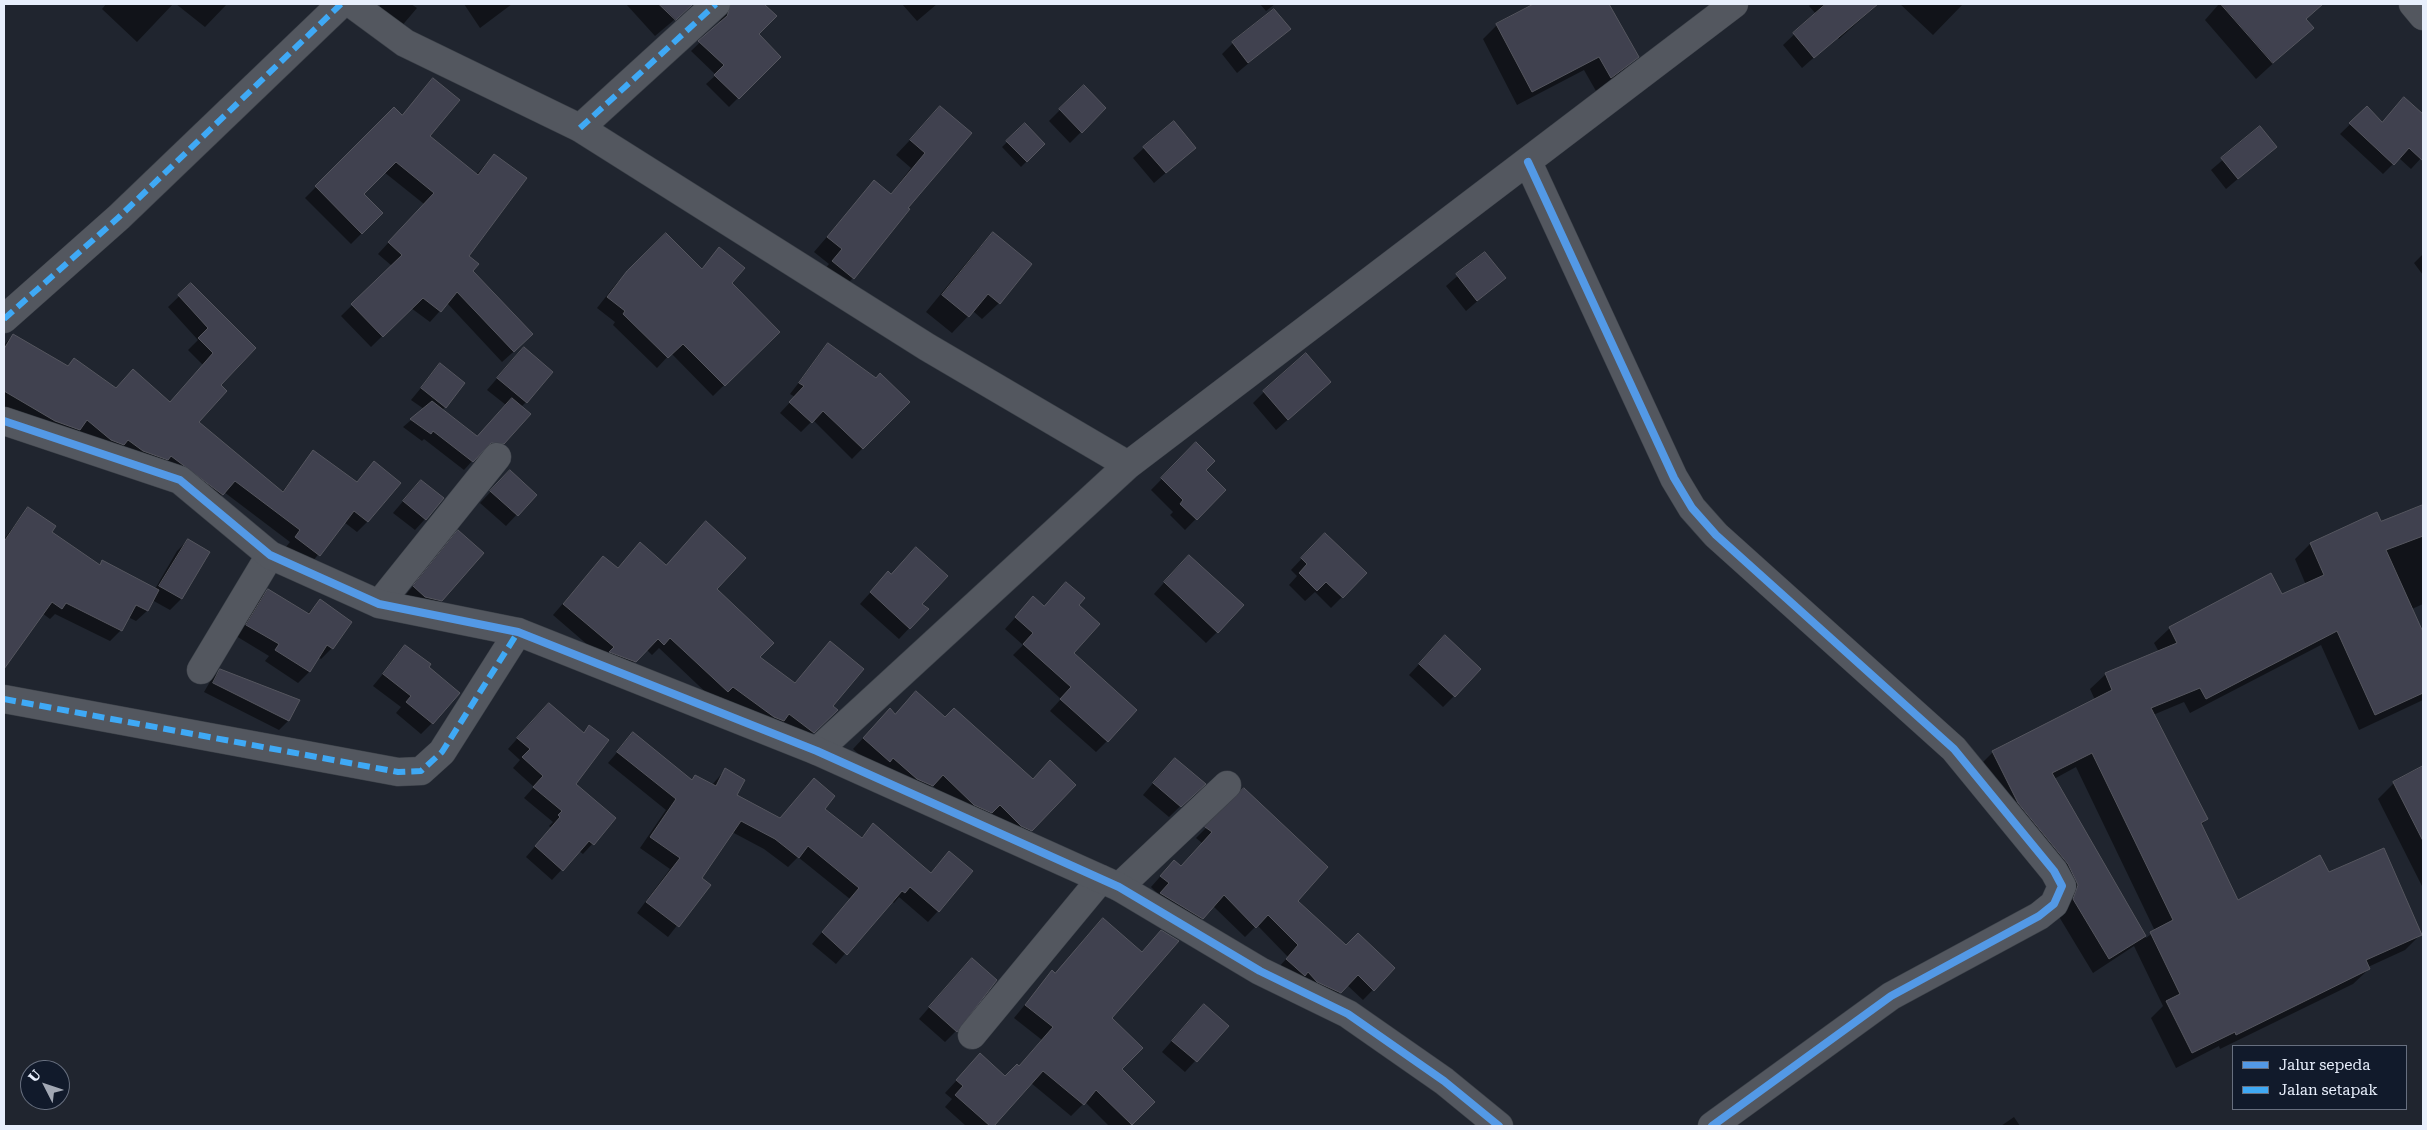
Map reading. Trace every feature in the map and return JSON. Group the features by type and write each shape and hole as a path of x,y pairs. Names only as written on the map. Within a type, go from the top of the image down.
{"street":[{"path":"4,319 119,217 341,4"},
{"path":"352,4 404,43 580,128 927,347 1128,465"},
{"path":"580,128 716,4"},
{"path":"817,750 1128,465 1734,4"},
{"path":"2413,4 2423,16"},
{"path":"1528,162 1674,478 1692,508 1716,535 1954,749 2054,871 2062,886 2054,904 2039,916 1891,996 1712,1126"},
{"path":"4,422 180,480 270,555 380,604 518,632 817,750 1110,883 1260,971 1348,1014 1444,1081 1499,1126"},
{"path":"380,604 497,457"},
{"path":"201,670 270,555"},
{"path":"4,699 398,772 422,771 442,752 518,632"},
{"path":"972,1035 1110,883 1227,785"}],"building":[{"path":"659,4 693,4 676,20"},
{"path":"731,4 764,4 777,16 759,34 781,57 739,99 714,75 724,65 698,41 727,16"},
{"path":"1534,4 1609,4 1639,57 1611,78 1599,57 1532,92 1496,24"},
{"path":"1826,4 1878,4 1814,58 1793,33"},
{"path":"2221,4 2323,4 2306,19 2314,28 2273,63"},
{"path":"1274,9 1291,29 1248,63 1232,42"},
{"path":"433,78 460,100 430,136 478,175 494,154 527,178 469,256 479,264 473,271 533,334 514,352 457,292 441,312 423,298 383,337 351,304 402,255 388,242 434,193 396,162 364,194 383,213 362,234 315,186 394,107 402,115"},
{"path":"1084,85 1106,108 1082,133 1059,109"},
{"path":"2404,97 2423,114 2423,161 2409,148 2394,165 2349,123 2367,106 2382,122"},
{"path":"940,106 972,133 908,208 910,209 854,279 832,261 842,249 827,237 874,180 891,194 925,153 910,140"},
{"path":"1174,121 1196,148 1166,173 1143,147"},
{"path":"1025,123 1045,144 1027,162 1006,141"},
{"path":"2260,126 2277,147 2238,179 2221,158"},
{"path":"993,232 1032,264 1000,304 988,294 969,317 942,295"},
{"path":"666,233 702,269 719,247 745,268 732,283 780,332 725,386 683,344 668,358 623,314 625,311 607,297 627,271"},
{"path":"1485,252 1506,278 1477,301 1456,274"},
{"path":"191,283 256,348 221,385 227,391 199,422 283,492 313,450 357,482 374,461 401,483 368,522 354,511 320,556 295,537 300,530 235,481 223,495 171,456 168,460 143,451 128,440 124,445 111,440 87,420 80,430 55,421 4,391 4,349 13,334 68,366 74,358 116,388 133,369 170,402 213,353 198,338 208,328 178,295"},
{"path":"828,343 876,378 880,373 910,402 863,449 823,411 812,423 789,402 804,386 799,383"},
{"path":"524,347 553,372 527,403 497,378"},
{"path":"1306,353 1331,382 1288,420 1263,391"},
{"path":"440,363 465,383 446,408 421,388"},
{"path":"512,398 531,414 504,444 491,443 473,462 433,431 431,434 410,419 432,401 477,436"},
{"path":"1196,442 1215,461 1206,470 1226,490 1197,520 1180,504 1183,500 1161,478"},
{"path":"510,470 537,495 518,516 490,491"},
{"path":"421,480 444,498 426,520 403,501"},
{"path":"2423,505 2423,536 2386,550 2423,632 2423,693 2375,715 2337,631 2206,699 2200,688 2151,708 2208,819 2201,823 2238,900 2320,855 2329,872 2384,848 2422,935 2366,960 2370,969 2236,1035 2235,1032 2192,1053 2166,1001 2180,994 2150,932 2173,920 2092,753 2052,773 2146,936 2109,959 2073,899 2078,885 2068,864 2018,803 1992,751 2112,690 2105,673 2177,643 2169,627 2271,573 2282,594 2324,575 2310,543 2377,512 2381,521"},
{"path":"28,507 56,526 52,532 100,565 102,560 159,590 148,611 136,605 122,631 66,603 62,609 52,602 4,669 4,542"},
{"path":"706,521 746,558 717,589 774,643 760,657 795,683 830,641 864,669 833,706 838,710 814,733 789,714 784,721 774,717 733,687 728,692 670,638 664,645 658,639 636,662 609,652 614,647 563,604 603,556 618,568 640,542 666,565"},
{"path":"458,530 484,553 442,601 425,597 413,586"},
{"path":"1325,533 1367,573 1343,598 1326,582 1317,591 1299,573 1307,564 1301,558"},
{"path":"188,539 210,552 182,599 159,586"},
{"path":"916,547 948,576 922,604 929,609 910,629 870,592 888,571 891,574"},
{"path":"1189,555 1244,605 1218,633 1164,582"},
{"path":"1066,582 1085,598 1079,605 1100,624 1074,653 1137,710 1108,742 1060,699 1071,687 1023,644 1033,633 1015,617 1033,596 1044,606"},
{"path":"268,589 309,614 320,599 352,622 333,649 327,645 310,672 275,650 279,644 246,625"},
{"path":"1445,635 1481,669 1455,697 1419,664"},
{"path":"405,645 431,664 429,667 460,693 433,724 406,702 411,696 383,674"},
{"path":"220,669 300,700 289,721 213,683"},
{"path":"916,691 945,717 954,708 1033,779 1050,760 1076,785 1032,831 1021,826 1000,805 992,813 974,805 943,775 933,786 917,779 893,758 890,762 863,738 890,708 895,714"},
{"path":"549,703 584,733 589,725 609,740 576,784 616,818 594,845 589,841 563,871 535,846 560,817 558,815 562,811 533,787 543,776 522,757 530,749 517,738"},
{"path":"633,732 692,780 695,775 716,786 725,768 745,780 737,795 780,818 814,778 835,796 825,809 862,838 873,823 931,873 949,851 973,871 939,912 910,887 905,893 902,891 847,955 822,932 859,888 808,846 799,858 775,839 741,821 702,878 711,885 679,927 646,902 680,858 650,837 676,799 617,752"},
{"path":"1175,758 1206,784 1181,807 1153,783"},
{"path":"2423,766 2423,841 2393,782"},
{"path":"1244,788 1328,867 1298,901 1346,945 1358,933 1395,968 1374,991 1358,975 1341,993 1317,982 1308,972 1305,976 1286,959 1298,945 1268,915 1256,928 1224,895 1203,919 1160,893 1169,883 1160,876 1174,860 1181,866 1212,832 1205,827"},
{"path":"1103,918 1142,952 1161,930 1179,941 1112,1018 1143,1048 1122,1069 1155,1102 1132,1125 1096,1090 1084,1105 1043,1071 994,1126 990,1126 955,1095 963,1086 956,1080 980,1053 1005,1076 1017,1064 1019,1066 1053,1027 1025,1005 1052,970 1055,973"},
{"path":"972,958 997,980 957,1032 929,1007"},
{"path":"1204,1004 1229,1026 1197,1062 1172,1041"}],"marked path":[{"path":"4,319 119,217 341,4"},
{"path":"580,128 716,4"},
{"path":"4,699 398,772 421,771 442,752 518,632"}],"cycle path":[{"path":"1528,162 1674,478 1692,508 1716,535 1954,749 2054,871 2062,886 2054,904 2039,916 1891,996 1712,1126"},
{"path":"4,421 180,480 270,555 379,604 518,632 817,751 1119,887 1260,971 1348,1014 1444,1081 1499,1126"}]}
